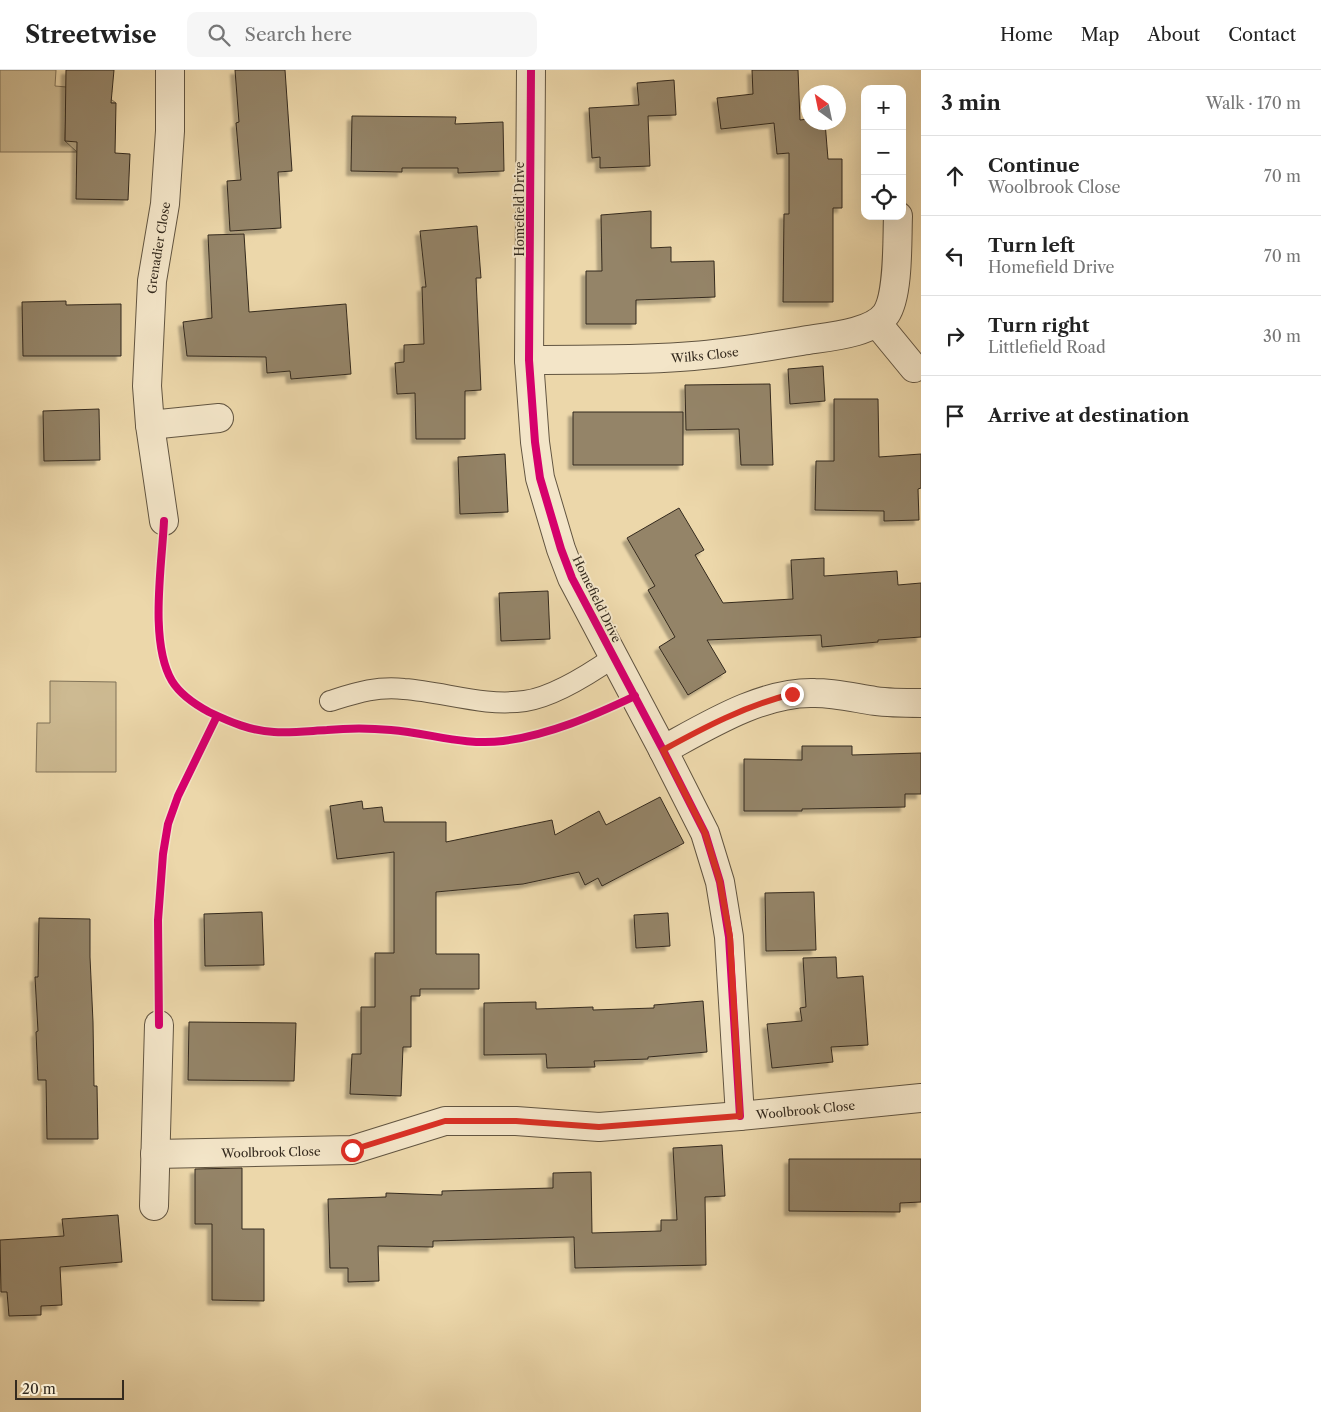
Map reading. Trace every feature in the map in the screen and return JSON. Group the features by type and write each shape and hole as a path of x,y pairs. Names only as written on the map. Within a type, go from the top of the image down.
{"street":[{"name":"Grenadier Close","path":"164,521 150,425 147,386 152,281 165,204 170,130 170,70"},
{"name":"Homefield Drive","path":"531,70 529,360 534,442 540,478 561,549 572,578 705,833 720,882 730,937 740,1116"},
{"path":"898,220 895,283 892,298 887,313 877,323 914,368"},
{"name":"Wilks Close","path":"529,360 693,356 841,335 877,323"},
{"path":"150,425 219,418"},
{"path":"663,750 707,726 749,707 792,694 813,692 877,701 921,703"},
{"path":"154,1206 159,1025"},
{"name":"Woolbrook Close","path":"155,1154 352,1150 445,1121 516,1121 599,1127 740,1116 921,1098"}],"lane":[{"path":"330,701 370,689 404,689 474,701 526,701 586,677 614,657"}],"shaded area":[{"path":"0,70 56,70 55,86 112,91 108,97 116,103 66,102 65,141 77,152 0,152"},
{"path":"50,681 116,682 116,772 36,772 37,723 50,723"}],"building":[{"path":"66,70 114,70 111,103 116,103 115,153 130,154 128,200 76,199 77,142 65,141"},
{"path":"235,70 285,70 292,171 278,172 281,228 230,231 227,181 241,180 236,123 239,122"},
{"path":"752,70 798,70 801,130 826,130 828,159 842,159 842,208 833,208 833,302 783,302 784,214 789,214 789,153 777,154 774,123 721,129 717,98 753,94"},
{"path":"674,80 676,115 648,116 650,166 600,168 600,157 592,158 589,108 639,105 637,83"},
{"path":"352,116 456,117 455,124 503,122 504,171 458,173 458,168 402,168 402,172 351,171"},
{"path":"651,211 651,248 671,247 671,262 714,261 715,297 636,300 636,324 586,324 586,271 602,271 601,215"},
{"path":"477,226 481,278 476,278 481,390 465,391 465,439 416,439 415,393 397,394 395,363 404,362 404,345 424,344 422,287 426,287 420,231"},
{"path":"244,234 249,312 346,304 351,374 291,379 290,371 267,373 266,357 187,356 183,322 212,318 208,235"},
{"path":"66,301 66,305 121,304 121,356 23,356 22,302"},
{"path":"823,366 825,401 790,404 788,369"},
{"path":"770,384 773,465 741,465 739,429 686,430 685,385"},
{"path":"834,399 878,399 879,457 921,454 921,488 918,489 919,520 884,521 884,511 815,510 816,461 834,461"},
{"path":"99,409 100,460 44,461 43,411"},
{"path":"573,412 683,412 683,465 573,465"},
{"path":"505,454 508,512 460,514 458,457"},
{"path":"679,508 704,550 695,555 723,603 793,599 791,560 824,558 824,576 897,571 898,585 921,583 921,637 822,647 821,635 707,640 726,672 688,695 659,647 675,637 648,590 655,586 627,538"},
{"path":"548,591 550,639 501,641 499,593"},
{"path":"802,746 852,746 852,755 921,753 921,794 905,794 905,807 744,811 744,759 802,760"},
{"path":"660,797 684,843 602,886 598,878 585,885 579,872 523,884 436,892 436,954 479,954 479,989 420,989 420,996 411,996 411,1047 403,1047 401,1096 350,1094 352,1054 361,1054 361,1007 375,1007 375,953 394,953 394,852 337,859 330,806 362,801 363,809 382,807 384,822 446,822 446,842 552,820 555,835 599,811 606,825"},
{"path":"814,892 816,950 766,951 765,893"},
{"path":"262,912 264,965 205,966 204,914"},
{"path":"668,913 670,946 636,948 634,915"},
{"path":"39,918 90,919 94,1086 97,1086 98,1139 47,1139 46,1080 38,1080 36,1032 38,1031 35,977 38,977"},
{"path":"836,957 837,978 863,976 868,1045 831,1047 833,1062 772,1068 767,1024 802,1021 800,1008 806,1007 803,958"},
{"path":"703,1001 707,1052 648,1057 648,1059 594,1061 595,1067 547,1068 546,1054 484,1055 484,1003 536,1002 536,1009 593,1007 593,1010 654,1008 654,1005"},
{"path":"189,1022 296,1023 294,1081 188,1080"},
{"path":"722,1145 725,1196 705,1197 706,1265 575,1268 574,1237 433,1241 433,1247 378,1246 379,1281 348,1282 348,1268 330,1268 328,1199 386,1197 386,1193 442,1195 442,1191 553,1188 553,1173 591,1172 592,1233 661,1231 661,1220 677,1220 673,1148"},
{"path":"789,1159 921,1159 921,1202 900,1203 900,1212 789,1211"},
{"path":"242,1168 242,1229 264,1229 264,1301 212,1300 212,1224 195,1224 195,1169"},
{"path":"118,1215 122,1262 60,1267 62,1305 41,1306 41,1315 9,1316 7,1292 1,1292 0,1240 64,1236 62,1219"}],"cycle path":[{"path":"531,70 529,360 535,442 540,478 561,549 572,578 705,833 720,882 729,937 740,1116"},
{"path":"164,521 159,625 165,665 175,686 194,703 217,716 249,728 274,732 375,729 461,741 503,741 554,729 603,711 635,696"},
{"path":"159,1025 158,920 163,854 168,824 178,796 217,716"}],"route":[{"path":"352,1150 445,1121 516,1121 599,1127 740,1116 730,937 720,882 705,833 663,750 707,726 749,707 792,694"}]}
